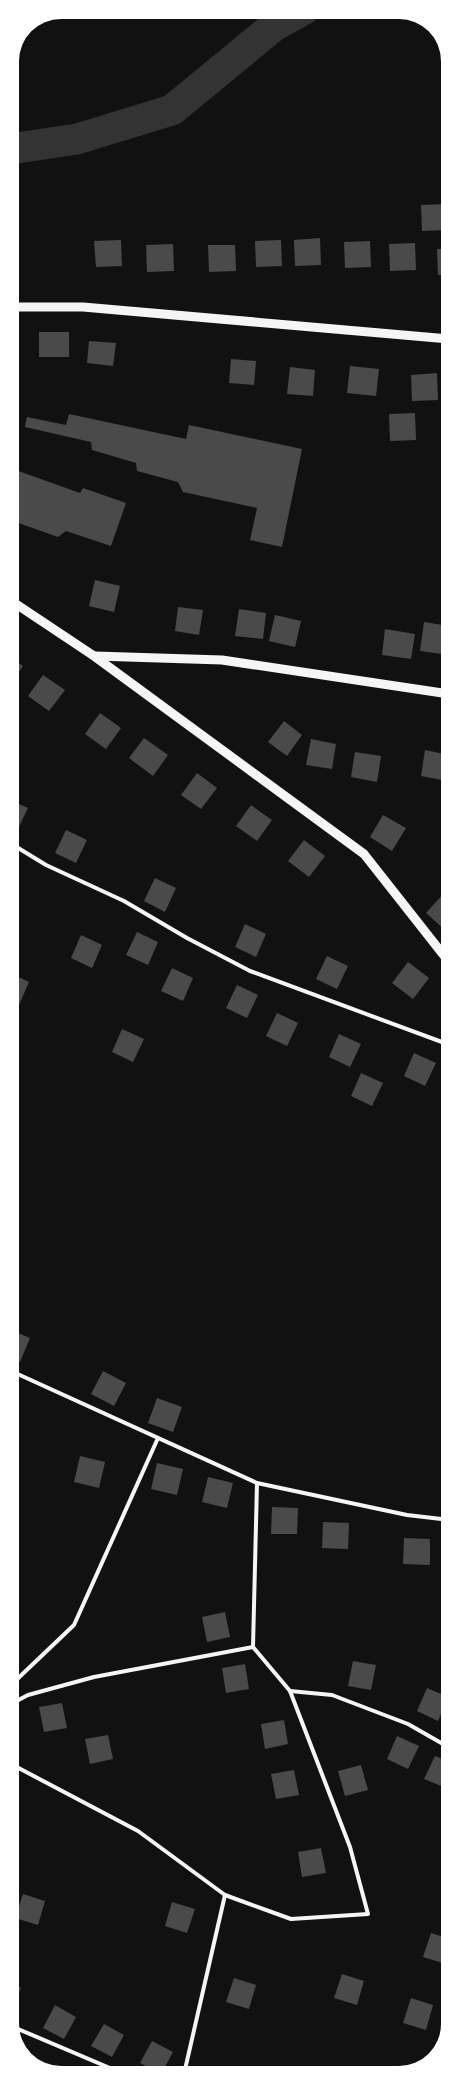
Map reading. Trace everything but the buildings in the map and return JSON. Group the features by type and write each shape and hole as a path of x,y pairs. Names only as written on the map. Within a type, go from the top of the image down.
{"street":[{"path":"19,307 83,307 441,338"},
{"path":"19,606 94,656 364,854 441,951"},
{"path":"94,656 222,660 441,693"}],"lane":[{"path":"19,848 46,864 124,901 187,938 250,971 441,1042"},
{"path":"19,1375 257,1483 407,1515 441,1519"},
{"path":"19,1677 74,1625 158,1438"},
{"path":"19,1769 138,1831 225,1895 291,1919 368,1914 350,1847 290,1692 253,1647 257,1483"},
{"path":"19,1700 28,1695 94,1677 253,1647"},
{"path":"290,1692 332,1695 408,1724 441,1743"},
{"path":"186,2066 225,1895"},
{"path":"20,2030 105,2066"}],"waterway":[{"path":"19,148 77,139 172,110 274,26 287,19"}]}
